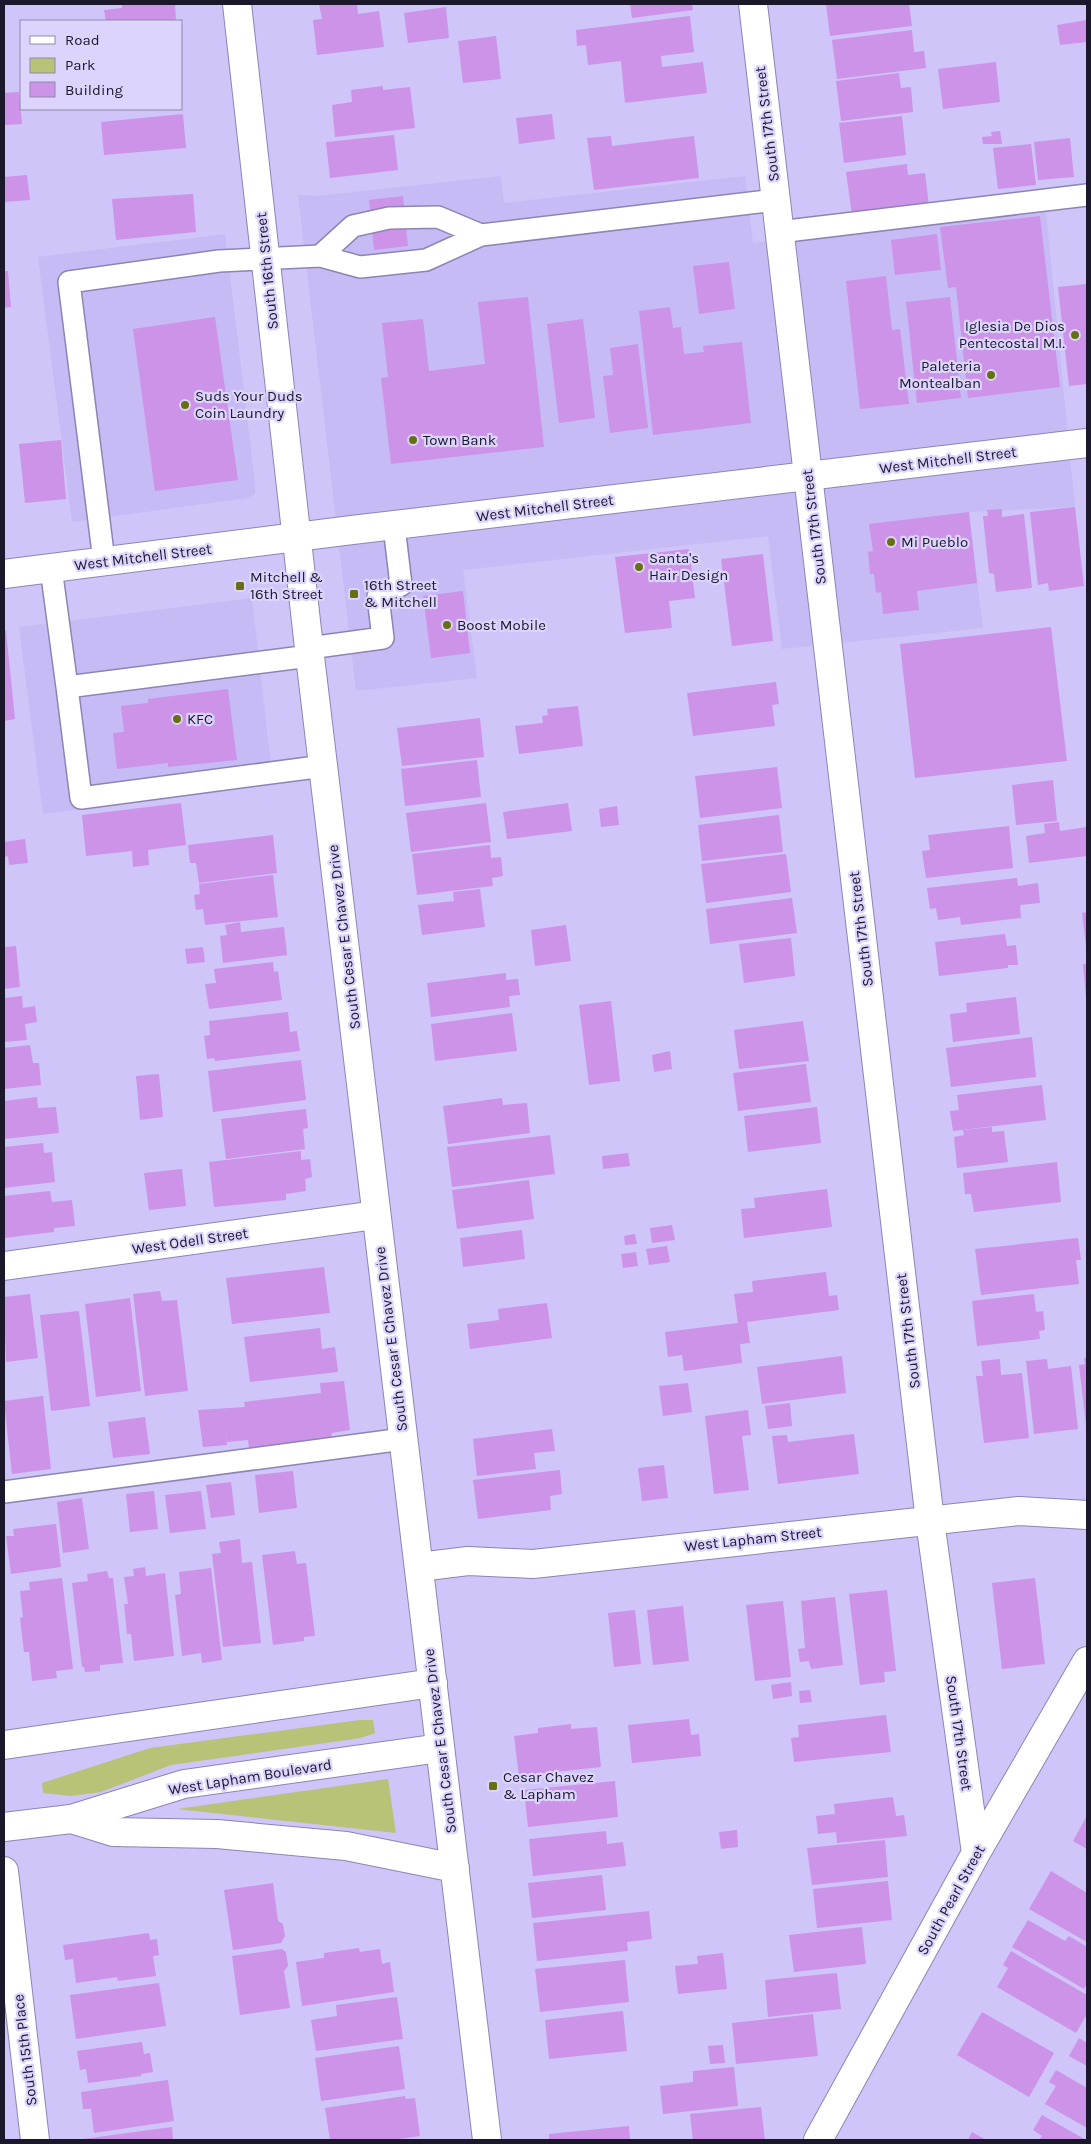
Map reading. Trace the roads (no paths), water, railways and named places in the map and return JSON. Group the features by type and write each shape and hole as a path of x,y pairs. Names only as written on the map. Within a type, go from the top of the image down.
{"street":[{"name":"South 16th Street","path":"237,4 297,537"},
{"name":"South 17th Street","path":"753,4 930,1521 976,1853"},
{"name":"West Mitchell Street","path":"4,574 297,537 1087,443"},
{"name":"South Cesar E Chavez Drive","path":"297,537 376,1215 488,2140"},
{"name":"West Odell Street","path":"4,1266 376,1215"},
{"name":"West Lapham Street","path":"420,1567 468,1561 533,1564 1019,1511 1087,1515"},
{"name":"South Pearl Street","path":"818,2140 976,1853 1087,1661"},
{"path":"4,1745 433,1683"},
{"name":"West Lapham Boulevard","path":"4,1827 71,1820 184,1784 440,1748"},
{"path":"71,1820 113,1832 216,1834 346,1846 455,1868"},
{"name":"South 15th Place","path":"4,1871 35,2140"}],"lane":[{"path":"779,232 1087,195"},
{"path":"104,562 69,282 219,260 320,256 360,267 426,260 481,235 776,200"},
{"path":"320,256 353,226 389,218 438,217 481,235"},
{"path":"67,687 220,667 383,638 378,597 401,585 394,526"},
{"path":"51,568 81,798 324,766"},
{"path":"4,1492 403,1439"}],"place":[{"name":"Iglesia De Dios Pentecostal M.I.","path":"1075,335"},
{"name":"Paleteria Montealban","path":"991,375"},
{"name":"Suds Your Duds Coin Laundry","path":"185,405"},
{"name":"Town Bank","path":"413,440"},
{"name":"Mi Pueblo","path":"891,542"},
{"name":"Santa's Hair Design","path":"639,567"},
{"name":"Mitchell & 16th Street","path":"240,586"},
{"name":"16th Street & Mitchell","path":"354,594"},
{"name":"Boost Mobile","path":"447,625"},
{"name":"KFC","path":"177,719"},
{"name":"Cesar Chavez & Lapham","path":"493,1786"}]}
